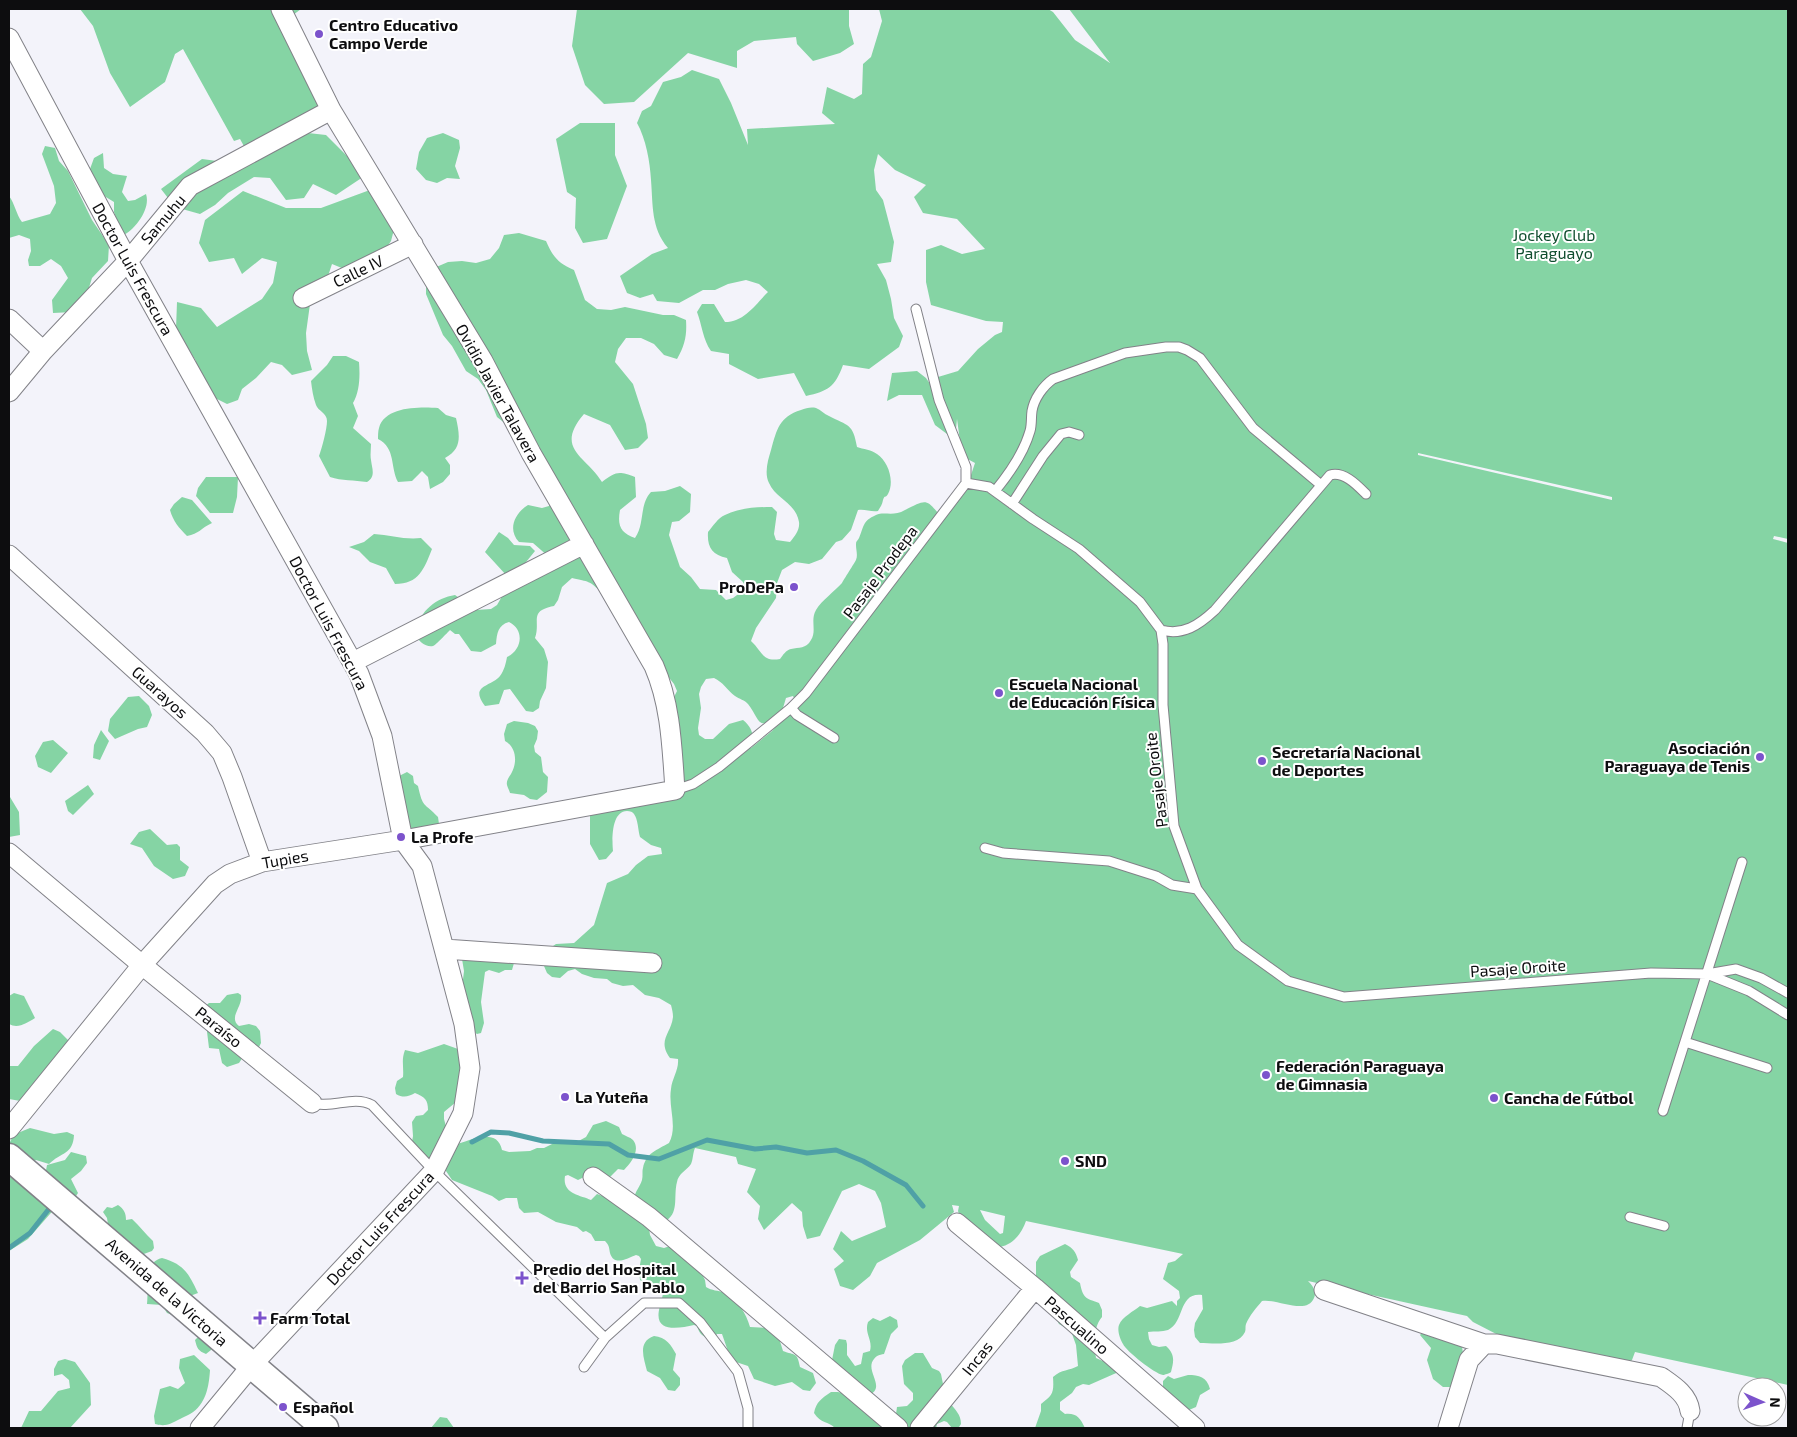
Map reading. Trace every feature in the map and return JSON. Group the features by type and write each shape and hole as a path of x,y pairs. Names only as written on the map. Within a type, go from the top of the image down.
{"main road":[{"name":"Avenida de la Victoria","path":"9,1157 325,1428"}],"street":[{"name":"Ovidio Javier Talavera","path":"281,9 332,110 483,361 531,453 645,649 662,684 669,721 675,790"},
{"name":"Doctor Luis Frescura","path":"9,38 128,261 359,674 382,736 403,840 422,866 464,1024 470,1068 463,1113 434,1170 252,1365 200,1428"},
{"name":"Samuhu","path":"9,392 43,351 128,261 190,186 332,110"},
{"name":"Calle IV","path":"303,298 413,244"},
{"path":"9,319 43,351"},
{"path":"353,662 584,544"},
{"name":"Guarayos","path":"9,556 205,733 222,753 262,862"},
{"name":"Tupies","path":"9,1129 142,965 215,884 230,874 262,862 403,840 675,790"},
{"name":"Paraíso","path":"9,853 142,965 312,1103"},
{"path":"444,949 652,963"},
{"path":"593,1177 649,1217 898,1428"},
{"name":"Pascualino","path":"957,1223 1035,1288 1195,1428"},
{"name":"Incas","path":"920,1428 1035,1288"},
{"path":"1324,1290 1484,1344 1497,1344 1662,1377 1679,1390 1690,1405 1689,1420"},
{"path":"1448,1428 1469,1360 1484,1344"}],"lane":[{"path":"916,308 939,400 966,467 966,483"},
{"path":"995,491 1004,481 1021,452 1031,430 1032,409 1044,386 1053,379 1125,353 1166,346 1188,350 1200,358 1253,428 1321,485"},
{"path":"1012,504 1043,456 1061,434 1069,432 1079,435"},
{"path":"1160,630 1176,632 1189,629 1204,620 1215,610 1330,475 1335,473 1344,476 1366,494"},
{"name":"Pasaje Oroite","path":"966,483 989,487 1079,549 1140,602 1160,630 1163,644 1162,704 1174,826 1197,889 1238,945 1288,981 1344,997 1651,973 1707,974 1736,969 1788,992"},
{"name":"Pasaje Prodepa","path":"675,790 693,784 719,767 791,708 806,693 966,483"},
{"path":"791,708 797,715 834,738"},
{"path":"985,848 1003,853 1109,860 1156,876 1172,885 1197,889"},
{"path":"1663,1111 1742,862"},
{"name":"Pasaje Oroite","path":"1707,974 1749,991 1788,1015"},
{"path":"1685,1042 1767,1068"},
{"name":"Paraíso","path":"312,1103 321,1106 334,1103 365,1101 372,1105 434,1170 605,1338"},
{"path":"1630,1217 1664,1226"},
{"path":"584,1367 605,1338 644,1303 679,1303 700,1322 738,1372 748,1408 748,1428"}],"green space":[{"path":"80,9 301,9 289,18 326,106 245,148 240,139 234,141 183,49 175,54 165,82 130,107 110,73 93,26"},
{"path":"577,9 849,9 849,26 854,44 840,53 813,61 797,44 796,37 754,41 737,51 737,68 688,53 634,102 604,104 585,85 572,46"},
{"name":"Secretaría Nacional de Deportes","path":"879,9 1048,9 1053,12 1075,40 1110,63 1069,9 1788,9 1788,539 1774,536 1773,539 1788,543 1788,1385 1787,1377 1751,1377 1635,1352 1632,1360 1627,1365 1526,1340 1504,1338 1473,1322 1467,1316 1308,1281 1315,1293 1310,1303 1305,1306 1298,1306 1262,1301 1249,1318 1242,1337 1225,1343 1200,1343 1195,1337 1195,1323 1203,1309 1202,1295 1194,1295 1189,1298 1173,1326 1166,1331 1148,1332 1152,1345 1166,1346 1172,1355 1171,1372 1163,1375 1148,1367 1125,1347 1118,1327 1128,1314 1140,1306 1147,1308 1172,1301 1177,1306 1177,1301 1180,1298 1179,1291 1163,1279 1168,1263 1175,1261 1183,1254 1026,1221 1016,1238 1009,1244 1000,1247 960,1217 959,1206 952,1205 954,1212 920,1240 877,1263 870,1276 853,1290 840,1286 834,1269 844,1261 833,1249 841,1231 852,1241 886,1227 881,1203 875,1191 859,1184 842,1191 820,1236 807,1239 803,1226 802,1212 792,1203 764,1230 758,1219 760,1206 747,1192 756,1169 738,1164 736,1157 695,1148 691,1164 678,1179 674,1210 669,1219 664,1222 634,1199 642,1180 644,1163 649,1155 669,1143 672,1137 673,1124 670,1096 678,1059 670,1058 665,1046 673,1017 671,1005 659,998 645,995 633,985 623,986 612,983 607,979 594,978 582,974 575,969 568,971 560,978 552,977 547,973 544,966 545,958 550,948 556,944 574,943 594,925 607,883 628,874 648,856 662,854 661,848 651,845 640,837 634,813 627,811 622,812 615,821 613,851 606,859 599,860 590,844 590,814 668,794 671,703 677,691 674,684 602,593 588,582 572,578 562,587 554,606 546,608 538,614 535,638 544,649 548,662 546,688 539,708 533,712 526,711 510,689 504,690 499,704 485,706 479,694 483,687 500,676 507,657 516,650 520,640 518,630 509,622 502,625 499,630 496,644 481,652 471,651 459,634 455,634 450,630 433,646 424,644 418,638 417,629 419,622 425,611 435,602 455,595 476,610 491,609 497,605 508,586 549,557 533,543 519,542 515,537 513,527 519,512 528,505 542,508 549,506 549,490 542,453 497,417 486,390 478,379 466,371 452,346 443,335 426,294 426,280 434,268 448,262 476,263 490,259 499,248 504,235 519,233 546,241 557,259 574,270 585,300 597,309 611,310 625,307 663,315 674,315 686,320 685,340 677,359 664,355 654,344 641,338 626,338 618,349 615,362 633,384 646,424 648,438 638,448 625,450 610,425 584,414 572,436 572,444 581,458 602,482 618,473 635,477 636,497 620,510 619,516 621,528 630,536 635,538 638,533 645,503 651,492 665,491 680,486 691,494 690,512 679,521 672,522 669,535 680,567 700,589 716,590 726,600 733,598 745,589 743,582 732,572 727,558 714,552 708,542 708,532 722,516 742,509 772,507 777,512 774,534 776,540 790,542 798,530 799,522 794,510 772,488 767,475 768,462 775,436 783,420 801,410 816,408 849,426 854,433 857,447 873,452 881,457 887,466 891,483 888,494 884,497 878,511 858,510 851,530 842,540 836,542 822,559 809,564 795,562 782,570 777,583 776,598 756,628 751,641 766,658 780,659 789,650 805,646 813,637 814,614 821,603 842,583 856,560 856,542 864,525 871,517 879,514 901,512 926,502 942,518 967,487 975,463 962,456 957,419 955,440 935,425 922,395 899,395 887,401 892,373 917,371 926,378 937,394 938,377 958,371 978,349 995,335 1002,332 1003,322 986,321 931,305 926,282 926,250 941,245 962,254 985,249 957,219 923,213 914,197 926,185 895,170 878,154 874,170 876,190 883,200 894,242 891,262 877,264 886,280 894,318 903,336 899,347 869,369 843,365 830,387 806,396 794,373 758,379 729,364 729,354 711,351 704,337 697,312 702,304 714,304 725,322 738,319 749,312 768,292 759,284 746,280 728,284 715,290 703,290 679,303 657,301 653,294 640,298 627,293 620,276 652,254 668,248 658,232 656,224 649,158 637,123 642,111 651,106 663,82 681,77 692,70 719,79 748,145 747,129 835,124 822,113 827,87 854,99 862,94 863,64 871,57 882,21","holes":["1418,453 1612,497 1612,500 1418,455","714,678 735,696 747,703 762,723 772,722 780,718 786,698 793,696 796,702 772,731 751,748 753,741 752,733 749,726 743,720 729,724 713,739 705,739 699,735 698,728 701,708 699,694 706,679","980,1210 1005,1216 1003,1233 1000,1234 985,1220"]},
{"path":"580,123 615,123 615,155 627,186 607,239 583,243 575,228 576,198 567,192 556,139"},
{"path":"308,133 326,135 366,175 336,195 313,184 304,198 286,200 270,178 254,177 200,214 175,207 161,189 202,159 217,161"},
{"path":"443,133 459,140 460,148 455,166 460,179 447,178 437,183 426,180 416,169 419,152 427,138"},
{"path":"45,146 55,148 59,161 68,171 92,220 109,245 108,261 92,278 87,294 73,312 53,313 52,300 68,278 61,266 51,259 40,266 29,266 30,239 19,235 9,238 9,196 22,222 50,214 56,203 54,186 42,154"},
{"path":"103,153 104,168 113,174 127,176 122,192 128,201 135,200 146,194 146,206 141,218 132,229 122,236 114,212 114,202 96,191 90,169 94,158"},
{"path":"378,187 397,218 391,241 379,259 354,273 332,264 326,282 310,304 306,333 307,351 312,370 292,375 282,365 271,362 242,389 238,400 227,404 201,391 193,377 196,361 176,329 177,302 201,308 217,327 262,299 273,283 277,262 262,258 242,274 234,258 209,262 199,243 205,220 243,191 286,208 321,208"},
{"path":"333,356 346,356 359,362 358,388 353,403 358,416 353,428 371,444 373,469 372,477 367,482 330,477 319,456 327,418 316,405 311,381"},
{"path":"438,408 446,415 456,418 459,436 457,446 445,458 450,465 450,474 443,482 430,489 428,477 422,471 412,481 398,482 388,447 378,439 379,429 383,421 388,415 404,409"},
{"path":"206,477 238,477 237,497 233,513 210,513 196,496 198,488"},
{"path":"182,497 192,500 212,523 187,536 173,518 170,510"},
{"path":"499,532 514,545 530,546 535,551 518,572 507,576 485,552"},
{"path":"374,534 403,538 421,538 432,549 423,569 410,581 395,584 386,568 370,562 359,551 349,547 364,542"},
{"path":"139,696 149,706 152,715 147,727 115,739 108,731 110,719 128,697"},
{"path":"514,721 528,723 535,726 538,731 534,746 535,752 541,757 543,772 548,777 547,792 537,800 530,799 524,795 510,793 507,786 507,781 515,765 515,755 512,747 505,741 504,734 507,724"},
{"path":"101,730 109,741 100,760 93,758 94,745"},
{"path":"53,740 68,753 51,773 38,767 35,756 43,742"},
{"path":"407,772 413,776 414,783 418,786 425,805 438,817 439,824 434,838 412,834 405,823 395,778"},
{"path":"88,785 94,794 73,815 68,811 65,801"},
{"path":"9,798 19,812 20,835 9,837"},
{"path":"150,829 167,845 177,844 180,847 180,860 189,867 185,876 173,879 154,866 142,848 130,844 139,832"},
{"path":"462,959 514,963 512,970 505,970 499,973 489,970 485,972 481,1002 484,1023 481,1033 477,1034 474,1032 467,998 462,988 464,971"},
{"path":"14,993 24,996 35,1018 19,1026 9,1024 9,996"},
{"path":"238,993 241,995 241,999 235,1015 236,1023 239,1026 249,1024 256,1026 260,1031 261,1043 258,1049 243,1057 239,1063 227,1067 222,1063 219,1049 209,1048 204,1007 209,1003 220,1003 227,995"},
{"path":"53,1029 60,1032 69,1041 26,1102 9,1099 9,1066 18,1066 34,1046"},
{"path":"444,1044 458,1049 463,1054 456,1102 444,1112 448,1134 432,1166 412,1142 412,1122 416,1116 423,1115 428,1110 427,1101 415,1093 406,1096 396,1094 395,1088 397,1081 403,1077 405,1050 418,1053"},
{"path":"606,1121 619,1127 622,1134 633,1140 636,1152 632,1160 624,1170 618,1169 608,1179 584,1177 578,1180 568,1175 565,1176 566,1187 573,1193 591,1200 597,1194 608,1198 649,1228 650,1235 656,1246 664,1248 670,1246 695,1261 705,1280 706,1287 724,1293 733,1299 744,1312 750,1327 769,1328 778,1335 783,1351 795,1355 798,1358 800,1367 813,1373 816,1383 810,1391 803,1390 792,1382 775,1386 754,1379 748,1366 736,1362 730,1357 722,1334 708,1338 703,1336 697,1326 694,1325 674,1328 663,1325 658,1315 663,1291 661,1288 649,1287 640,1280 641,1259 639,1256 615,1260 605,1241 595,1241 591,1234 586,1231 583,1232 577,1227 556,1222 538,1212 524,1213 519,1208 517,1198 506,1198 499,1201 492,1196 452,1180 444,1168 454,1145 474,1138 489,1137 494,1139 499,1143 502,1150 509,1152 530,1151 544,1148 558,1141 573,1144 586,1137 593,1125"},
{"path":"30,1128 54,1134 67,1132 74,1135 73,1141 69,1150 49,1164 36,1160 30,1164 9,1147 13,1137"},
{"path":"71,1152 86,1156 87,1163 71,1179 78,1193 74,1199 44,1181 47,1165 65,1160"},
{"path":"9,1164 57,1206 28,1239 9,1251"},
{"path":"118,1205 124,1211 126,1220 132,1219 153,1241 154,1248 152,1251 141,1255 129,1246 128,1240 122,1239 117,1232 109,1231 107,1218 103,1212 107,1207 112,1208"},
{"path":"1065,1244 1074,1250 1078,1260 1070,1272 1071,1277 1080,1283 1085,1297 1099,1303 1102,1310 1102,1317 1097,1326 1095,1336 1096,1358 1123,1370 1089,1385 1083,1384 1076,1387 1072,1393 1060,1402 1060,1410 1065,1414 1072,1414 1078,1417 1085,1428 1035,1428 1041,1411 1041,1404 1052,1393 1053,1377 1078,1366 1076,1345 1071,1331 1059,1324 1036,1282 1036,1262 1040,1256"},
{"path":"162,1258 181,1267 192,1280 198,1293 190,1296 175,1316 167,1313 162,1305 147,1304 149,1270 156,1261"},
{"path":"890,1316 897,1320 898,1327 891,1334 884,1354 874,1359 872,1369 876,1388 869,1395 832,1360 835,1345 839,1339 846,1340 847,1355 855,1366 861,1364 863,1353 870,1351 871,1347 867,1330 868,1322 873,1318 880,1321"},
{"path":"1429,1324 1462,1346 1464,1362 1451,1387 1443,1387 1433,1379 1427,1360 1431,1348 1420,1335"},
{"path":"200,1335 213,1344 211,1350 206,1354 196,1345 195,1340"},
{"path":"654,1336 665,1340 676,1354 673,1370 680,1378 680,1385 675,1391 668,1390 660,1378 647,1371 643,1356 644,1346 645,1342"},
{"path":"915,1353 923,1353 932,1368 941,1374 942,1388 960,1417 961,1424 959,1427 952,1428 944,1421 937,1424 936,1428 906,1428 896,1414 897,1407 907,1406 913,1400 913,1393 904,1384 902,1366 905,1360"},
{"path":"194,1355 210,1370 206,1395 200,1406 188,1415 168,1425 155,1424 154,1416 160,1389 170,1386 178,1389 185,1383 179,1368 180,1359"},
{"path":"65,1359 75,1362 90,1383 91,1405 70,1428 21,1428 29,1411 41,1411 58,1391 70,1388 69,1380 62,1374 54,1376 54,1369 58,1361"},
{"path":"1196,1375 1205,1379 1210,1389 1200,1395 1196,1407 1189,1410 1182,1408 1179,1401 1163,1388 1163,1381 1168,1376 1174,1379"},
{"path":"831,1392 845,1394 888,1428 835,1428 822,1421 814,1413 815,1409 820,1401"},
{"path":"440,1417 447,1418 454,1428 431,1428"}],"waterway":[{"path":"472,1142 491,1132 509,1133 543,1141 609,1144 628,1155 659,1159 707,1140 755,1149 776,1147 807,1153 836,1150 863,1161 906,1185 923,1206"},
{"path":"9,1248 30,1233 52,1205"}],"place":[{"name":"Centro Educativo Campo Verde","path":"319,34"},
{"name":"ProDePa","path":"794,587"},
{"name":"Escuela Nacional de Educación Física","path":"999,693"},
{"name":"Asociación Paraguaya de Tenis","path":"1760,757"},
{"name":"Secretaría Nacional de Deportes","path":"1262,761"},
{"name":"La Profe","path":"401,837"},
{"name":"Federación Paraguaya de Gimnasia","path":"1266,1075"},
{"name":"La Yuteña","path":"565,1097"},
{"name":"Cancha de Fútbol","path":"1494,1098"},
{"name":"SND","path":"1065,1161"},
{"name":"Predio del Hospital del Barrio San Pablo","path":"522,1278"},
{"name":"Farm Total","path":"260,1318"},
{"name":"Español","path":"283,1407"}],"park label":[{"name":"Jockey Club Paraguayo","path":"1554,244"}]}
